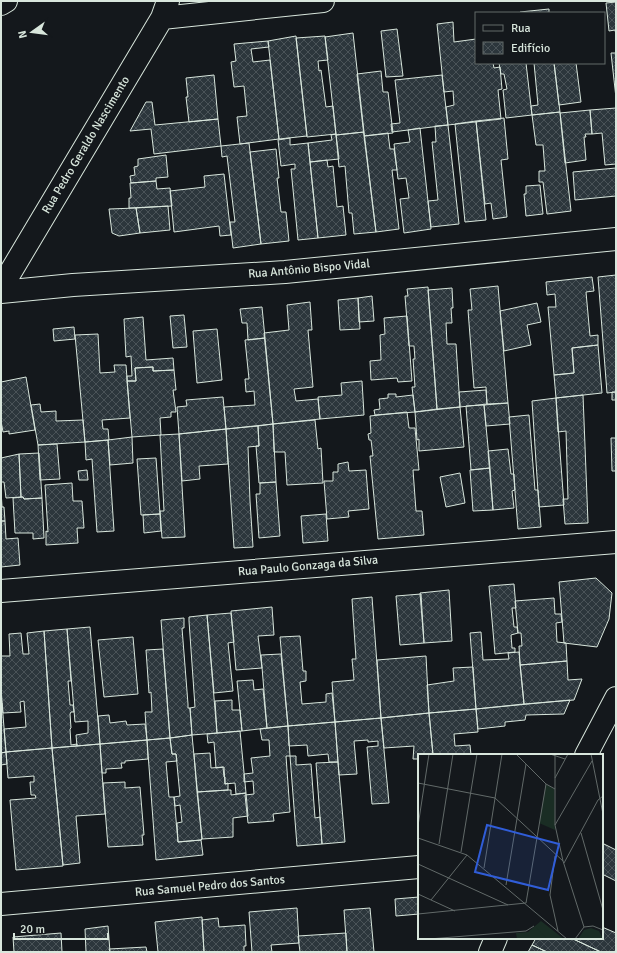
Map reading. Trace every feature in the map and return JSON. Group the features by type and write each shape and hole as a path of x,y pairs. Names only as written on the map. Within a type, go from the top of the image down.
{"street":[{"path":"1,4 6,1"},
{"path":"165,10 323,1"},
{"name":"Rua Pedro Geraldo Nascimento","path":"1,288 165,10"},
{"name":"Rua Antônio Bispo Vidal","path":"1,292 73,285 285,272 616,239"},
{"name":"Rua Paulo Gonzaga da Silva","path":"1,591 616,542"},
{"path":"587,754 616,698"},
{"name":"Rua Samuel Pedro dos Santos","path":"1,904 418,867"},
{"path":"490,952 496,939"}],"building":[{"path":"616,2 616,35 615,30 609,31 606,3"},
{"path":"549,9 549,12 520,12"},
{"path":"453,22 454,42 475,39 475,64 493,64 494,68 500,67 502,89 498,90 501,119 448,125 446,107 454,105 453,91 444,92 437,24"},
{"path":"397,29 403,76 386,77 381,31"},
{"path":"353,33 364,132 336,135 325,37"},
{"path":"296,36 307,136 279,139 268,41"},
{"path":"325,36 328,60 318,61 319,71 321,70 326,107 333,106 336,134 307,137 296,38"},
{"path":"268,41 269,47 251,49 253,62 270,60 279,139 240,144 237,117 247,116 244,86 234,87 231,62 236,61 234,44"},
{"path":"611,53 616,53 616,98"},
{"path":"499,64 526,64 532,115 506,118 503,90 507,89 504,74 501,74"},
{"path":"534,64 554,64 560,112 532,115 531,106 538,105"},
{"path":"554,64 576,64 581,102 559,105"},
{"path":"381,71 383,92 388,92 393,133 364,136 357,74"},
{"path":"214,75 218,119 189,122 186,97 188,97 186,78"},
{"path":"442,75 448,125 392,132 391,124 400,123 395,80"},
{"path":"146,102 152,102 155,125 218,119 221,146 154,154 151,129 130,131"},
{"path":"616,108 616,164 605,165 602,133 592,134 590,110"},
{"path":"590,110 592,134 585,134 586,137 584,137 586,160 565,163 560,113"},
{"path":"560,112 571,211 547,214 543,182 539,182 539,171 545,171 543,145 536,145 532,115"},
{"path":"504,118 508,159 501,160 507,217 493,219 491,203 485,204 476,121"},
{"path":"476,121 486,220 465,222 455,124"},
{"path":"448,125 459,224 431,227 428,201 438,200 432,142 436,142 435,126"},
{"path":"420,128 431,229 404,233 400,199 409,198 406,178 398,179 394,144 410,142 408,130"},
{"path":"364,132 376,232 354,234 352,213 349,213 345,166 339,167 336,135"},
{"path":"388,133 390,149 394,149 397,170 392,170 399,229 376,232 364,136"},
{"path":"336,134 339,159 310,162 308,143 332,140 331,135"},
{"path":"290,138 290,145 308,143 318,238 298,240 291,169 295,169 295,164 281,166 278,140"},
{"path":"249,143 261,244 233,248 230,222 235,222 227,156 222,157 221,146"},
{"path":"276,149 279,178 277,178 281,212 286,212 289,241 261,244 250,152"},
{"path":"166,155 168,177 156,178 156,181 131,183 130,176 135,175 134,167 138,166 138,159"},
{"path":"327,160 328,167 333,166 337,207 343,206 346,235 318,238 310,162"},
{"path":"616,168 616,196 575,200 573,172"},
{"path":"224,174 231,235 220,236 219,226 174,232 170,191 205,187 204,176"},
{"path":"156,181 157,189 170,188 172,206 129,208 129,198 131,198 130,183"},
{"path":"540,185 543,214 526,216 524,194 526,194 526,186"},
{"path":"168,206 170,230 140,233 136,208"},
{"path":"136,208 140,233 119,236 112,233 109,209"},
{"path":"616,275 616,392 607,393 598,277"},
{"path":"592,277 594,291 586,292 590,336 598,335 598,345 572,348 574,373 554,375 548,307 556,307 555,294 547,295 546,282"},
{"path":"498,286 508,403 487,404 486,387 474,388 468,310 472,310 470,289"},
{"path":"428,287 437,409 415,412 412,387 415,387 413,359 415,359 414,346 409,346 405,296 408,296 407,289"},
{"path":"452,288 452,323 446,323 447,344 456,344 460,407 437,409 428,290"},
{"path":"372,296 374,321 359,322 358,298"},
{"path":"358,298 360,329 340,330 338,300"},
{"path":"310,302 312,330 308,330 313,387 294,389 296,401 318,399 320,419 273,424 264,333 289,330 287,305"},
{"path":"537,303 541,322 527,325 531,345 504,351 500,311"},
{"path":"262,307 265,338 248,340 247,323 242,323 240,309"},
{"path":"184,315 187,347 173,348 170,316"},
{"path":"407,316 412,381 398,382 397,378 371,380 370,361 381,360 380,335 385,334 384,318"},
{"path":"143,317 146,360 173,358 174,370 153,371 153,367 135,368 136,381 127,381 127,376 132,376 131,356 126,357 124,319"},
{"path":"74,327 75,339 54,341 53,329"},
{"path":"217,329 222,380 197,383 193,331"},
{"path":"98,334 100,373 115,372 114,365 126,365 130,418 102,420 103,429 108,429 109,440 85,442 75,335"},
{"path":"265,338 273,424 226,429 224,407 255,405 254,391 246,392 245,379 249,379 245,340"},
{"path":"598,345 602,393 556,398 554,375 574,373 572,348"},
{"path":"153,367 153,371 174,370 176,390 173,390 176,412 171,412 171,417 160,418 161,435 132,437 127,381 136,381 135,368"},
{"path":"26,377 35,430 9,434 9,431 3,432 1,421 1,382"},
{"path":"362,381 364,415 320,419 318,397 342,395 341,383"},
{"path":"486,390 487,404 460,407 459,392"},
{"path":"612,392 616,392 616,400 612,400"},
{"path":"388,394 396,394 396,397 413,395 415,412 375,415 374,410 380,409 379,399 388,398"},
{"path":"583,395 588,523 565,524 563,499 568,499 566,431 558,432 556,398"},
{"path":"223,397 226,429 179,434 177,407 187,406 186,400"},
{"path":"556,398 564,505 539,507 532,401"},
{"path":"508,403 510,424 486,426 484,405"},
{"path":"40,404 41,412 56,411 56,421 83,420 85,442 38,445 31,405"},
{"path":"484,405 490,468 471,470 466,406"},
{"path":"460,407 464,447 419,451 419,439 417,440 415,412"},
{"path":"407,412 409,428 415,428 419,470 413,470 416,511 422,511 424,535 378,539 370,456 373,456 371,440 369,440 368,434 371,433 370,416"},
{"path":"529,415 535,490 538,490 541,527 518,529 509,417"},
{"path":"315,420 318,449 321,448 323,483 287,485 285,452 274,452 273,424"},
{"path":"273,424 276,482 259,483 256,446 259,446 258,426"},
{"path":"258,426 259,446 248,447 253,547 234,548 226,429"},
{"path":"226,429 228,464 199,466 200,479 182,481 179,434"},
{"path":"179,434 185,537 162,538 160,511 164,511 160,435"},
{"path":"132,437 133,463 110,465 108,440"},
{"path":"611,438 616,438 616,471 612,471"},
{"path":"108,440 114,531 97,532 92,459 86,460 85,442"},
{"path":"57,444 60,479 40,480 38,445"},
{"path":"508,449 511,474 514,474 515,490 512,491 514,508 493,510 488,451"},
{"path":"39,453 42,498 24,499 21,497 19,454"},
{"path":"19,454 21,497 6,498 4,482 1,482 1,458"},
{"path":"156,458 160,514 141,515 137,459"},
{"path":"348,462 349,471 366,470 369,509 348,511 349,517 327,519 324,481 333,481 333,472 338,472 338,464"},
{"path":"490,468 493,510 473,511 470,470"},
{"path":"87,470 88,480 79,480 78,471"},
{"path":"460,473 465,503 446,507 440,477"},
{"path":"276,482 280,536 259,538 256,494 260,494 260,483"},
{"path":"72,483 73,501 82,501 84,528 77,528 78,543 46,545 46,531 48,532 45,485"},
{"path":"1,490 2,507 4,507 5,521 1,521"},
{"path":"23,497 24,499 42,498 44,538 33,539 33,533 15,533 13,498"},
{"path":"160,514 161,531 144,533 143,515"},
{"path":"326,514 328,541 303,543 301,516"},
{"path":"1,521 5,521 6,539 18,538 20,565 1,567"},
{"path":"596,578 612,593 609,619 597,647 564,643 559,582"},
{"path":"514,584 516,608 512,608 514,627 517,627 518,633 511,635 512,648 515,648 515,652 495,654 489,586"},
{"path":"449,590 452,641 424,643 420,593"},
{"path":"421,594 424,643 400,645 396,596"},
{"path":"372,597 381,718 335,722 332,682 354,680 352,659 356,659 352,599"},
{"path":"554,598 555,614 561,614 562,622 556,623 557,642 566,643 567,661 520,665 519,646 522,646 521,633 518,633 515,601"},
{"path":"272,607 274,635 258,636 262,668 236,670 231,611"},
{"path":"231,613 234,642 228,643 233,691 214,693 207,615"},
{"path":"207,615 217,733 192,735 190,708 195,707 189,617"},
{"path":"184,618 184,628 182,628 188,708 190,708 192,735 170,738 161,620"},
{"path":"90,627 100,744 77,746 76,735 88,733 88,721 75,722 67,629"},
{"path":"67,629 71,681 68,681 70,705 73,705 74,712 71,712 70,714 71,745 77,744 77,746 52,748 44,631"},
{"path":"44,631 52,748 6,752 4,729 26,727 24,701 20,702 21,712 3,713 1,656 10,656 9,634 21,633 23,654 29,654 27,633"},
{"path":"481,632 483,660 509,659 508,653 519,652 524,704 476,709 470,633"},
{"path":"300,636 303,671 306,671 306,681 300,682 302,704 326,702 326,694 332,693 335,722 288,726 280,637"},
{"path":"133,637 138,694 104,697 98,640"},
{"path":"163,649 170,738 147,740 145,712 152,712 146,650"},
{"path":"281,654 288,726 267,728 261,655"},
{"path":"426,656 429,713 381,718 377,660"},
{"path":"567,661 568,680 582,679 574,700 524,704 520,665"},
{"path":"473,667 476,709 429,713 427,685 454,681 453,668"},
{"path":"253,680 254,690 263,689 267,728 242,731 237,681"},
{"path":"232,700 232,710 240,710 242,731 217,733 215,701"},
{"path":"570,700 564,714 526,715 525,720 505,722 505,726 478,729 476,709"},
{"path":"1,703 6,752 1,753"},
{"path":"476,709 478,732 454,734 455,746 470,745 471,754 433,754 429,713"},
{"path":"429,713 433,754 418,754 418,759 413,759 414,746 384,748 381,718"},
{"path":"109,715 110,723 126,721 127,725 145,724 147,740 100,744 98,716"},
{"path":"381,718 389,803 372,804 367,747 378,746 378,741 354,741 357,774 339,775 335,722"},
{"path":"335,722 338,762 329,762 328,754 308,756 307,745 289,746 288,726"},
{"path":"288,726 290,756 286,756 290,812 273,814 274,821 248,823 245,795 254,794 253,781 244,782 244,774 253,773 251,758 270,756 269,740 262,740 260,729"},
{"path":"240,731 246,793 236,794 235,783 225,784 224,767 216,768 214,742 208,743 207,734"},
{"path":"192,735 202,839 178,842 177,823 182,822 180,805 175,806 174,797 180,796 176,754 172,754 170,738"},
{"path":"170,738 172,754 176,754 177,761 166,762 169,797 174,797 178,842 201,840 203,855 156,860 147,740"},
{"path":"147,740 148,759 125,761 125,763 121,763 122,768 106,769 106,773 102,773 100,744"},
{"path":"100,744 105,814 76,816 80,863 63,865 52,748"},
{"path":"52,748 63,866 16,870 10,800 36,798 35,795 31,795 30,782 34,782 34,776 8,778 6,752"},
{"path":"6,752 7,764 1,765 1,753"},
{"path":"210,753 211,768 223,767 225,784 228,783 228,790 197,792 194,754"},
{"path":"290,756 296,756 296,765 311,764 315,818 320,817 322,844 297,846"},
{"path":"338,762 345,842 322,844 316,763"},
{"path":"125,782 125,788 140,787 144,835 142,835 143,845 108,847 103,783"},
{"path":"231,790 231,795 246,793 248,816 233,818 233,837 202,839 197,792"},
{"path":"603,844 616,850 616,881 603,874"},
{"path":"418,897 418,914 396,916 395,899"},
{"path":"297,908 299,943 271,945 272,952 252,952 249,912"},
{"path":"370,908 374,952 347,952 344,910"},
{"path":"202,917 204,952 158,952 155,922"},
{"path":"218,918 219,927 245,925 246,946 244,946 244,952 204,952 202,920"},
{"path":"108,926 110,952 86,952 85,929"},
{"path":"603,927 616,933 616,952 601,952 573,939 603,939"},
{"path":"61,933 62,952 14,952 13,937"},
{"path":"346,933 347,952 300,952 298,936"},
{"path":"535,939 573,939 601,952 547,952 532,945"},
{"path":"532,945 547,952 528,952"},
{"path":"146,947 147,952 110,952 109,949"}]}
